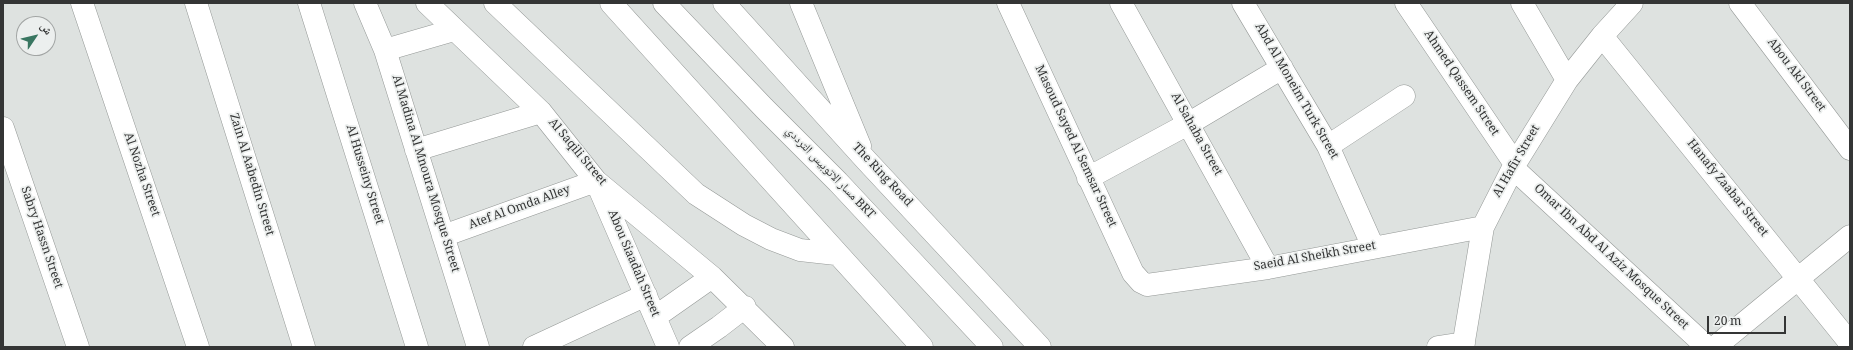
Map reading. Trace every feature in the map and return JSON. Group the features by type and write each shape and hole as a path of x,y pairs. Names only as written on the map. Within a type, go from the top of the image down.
{"main road":[{"name":"Al Nozha Street","path":"82,3 198,347"},
{"name":"Zain Al Aabedin Street","path":"196,3 304,347"},
{"name":"Al Husseiny Street","path":"309,3 417,347"},
{"name":"Al Madina Al Mnoura Mosque Street","path":"365,3 385,50 478,347"},
{"name":"Al Saqili Street","path":"427,3 541,112 596,181 712,277 745,307 783,347"},
{"path":"495,3 696,194 744,225 771,239 800,250 836,254"},
{"path":"611,3 836,254 922,347"},
{"name":"مسار الاتوبيس الترددي BRT","path":"664,3 764,108 838,182 992,347"},
{"name":"The Ring Road","path":"724,3 866,160 1040,347"},
{"path":"801,3 866,160"},
{"name":"Masoud Sayed Al Semsar Street","path":"1008,3 1133,273 1136,278 1147,285"},
{"name":"Al Sahaba Street","path":"1121,3 1268,268"},
{"name":"Abd Al Moneim Turk Street","path":"1243,3 1328,146 1373,248"},
{"name":"Ahmed Qassem Street","path":"1406,3 1514,166"},
{"path":"1522,3 1567,80"},
{"name":"Al Hafir Street","path":"1463,345 1483,227 1514,166 1567,80 1602,36 1632,3"},
{"name":"Abou Akl Street","path":"1740,3 1850,149"},
{"path":"385,50 454,30"},
{"name":"Hanafy Zaabar Street","path":"1602,36 1850,343"},
{"path":"1088,178 1188,124 1282,68"},
{"path":"1328,146 1404,96"},
{"path":"416,150 541,112"},
{"name":"Sabry Hassn Street","path":"3,128 78,347"},
{"name":"Omar Ibn Abd Al Aziz Mosque Street","path":"1514,166 1707,347"},
{"name":"Atef Al Omda Alley","path":"443,236 596,181"},
{"name":"Abou Siaadah Street","path":"596,181 668,347"},
{"name":"Saeid Al Sheikh Street","path":"1147,285 1268,268 1483,227"},
{"path":"1716,347 1850,236"},
{"path":"655,317 712,277"},
{"path":"534,347 646,295"},
{"path":"690,347 745,307"},
{"path":"1438,347 1463,345"}]}
